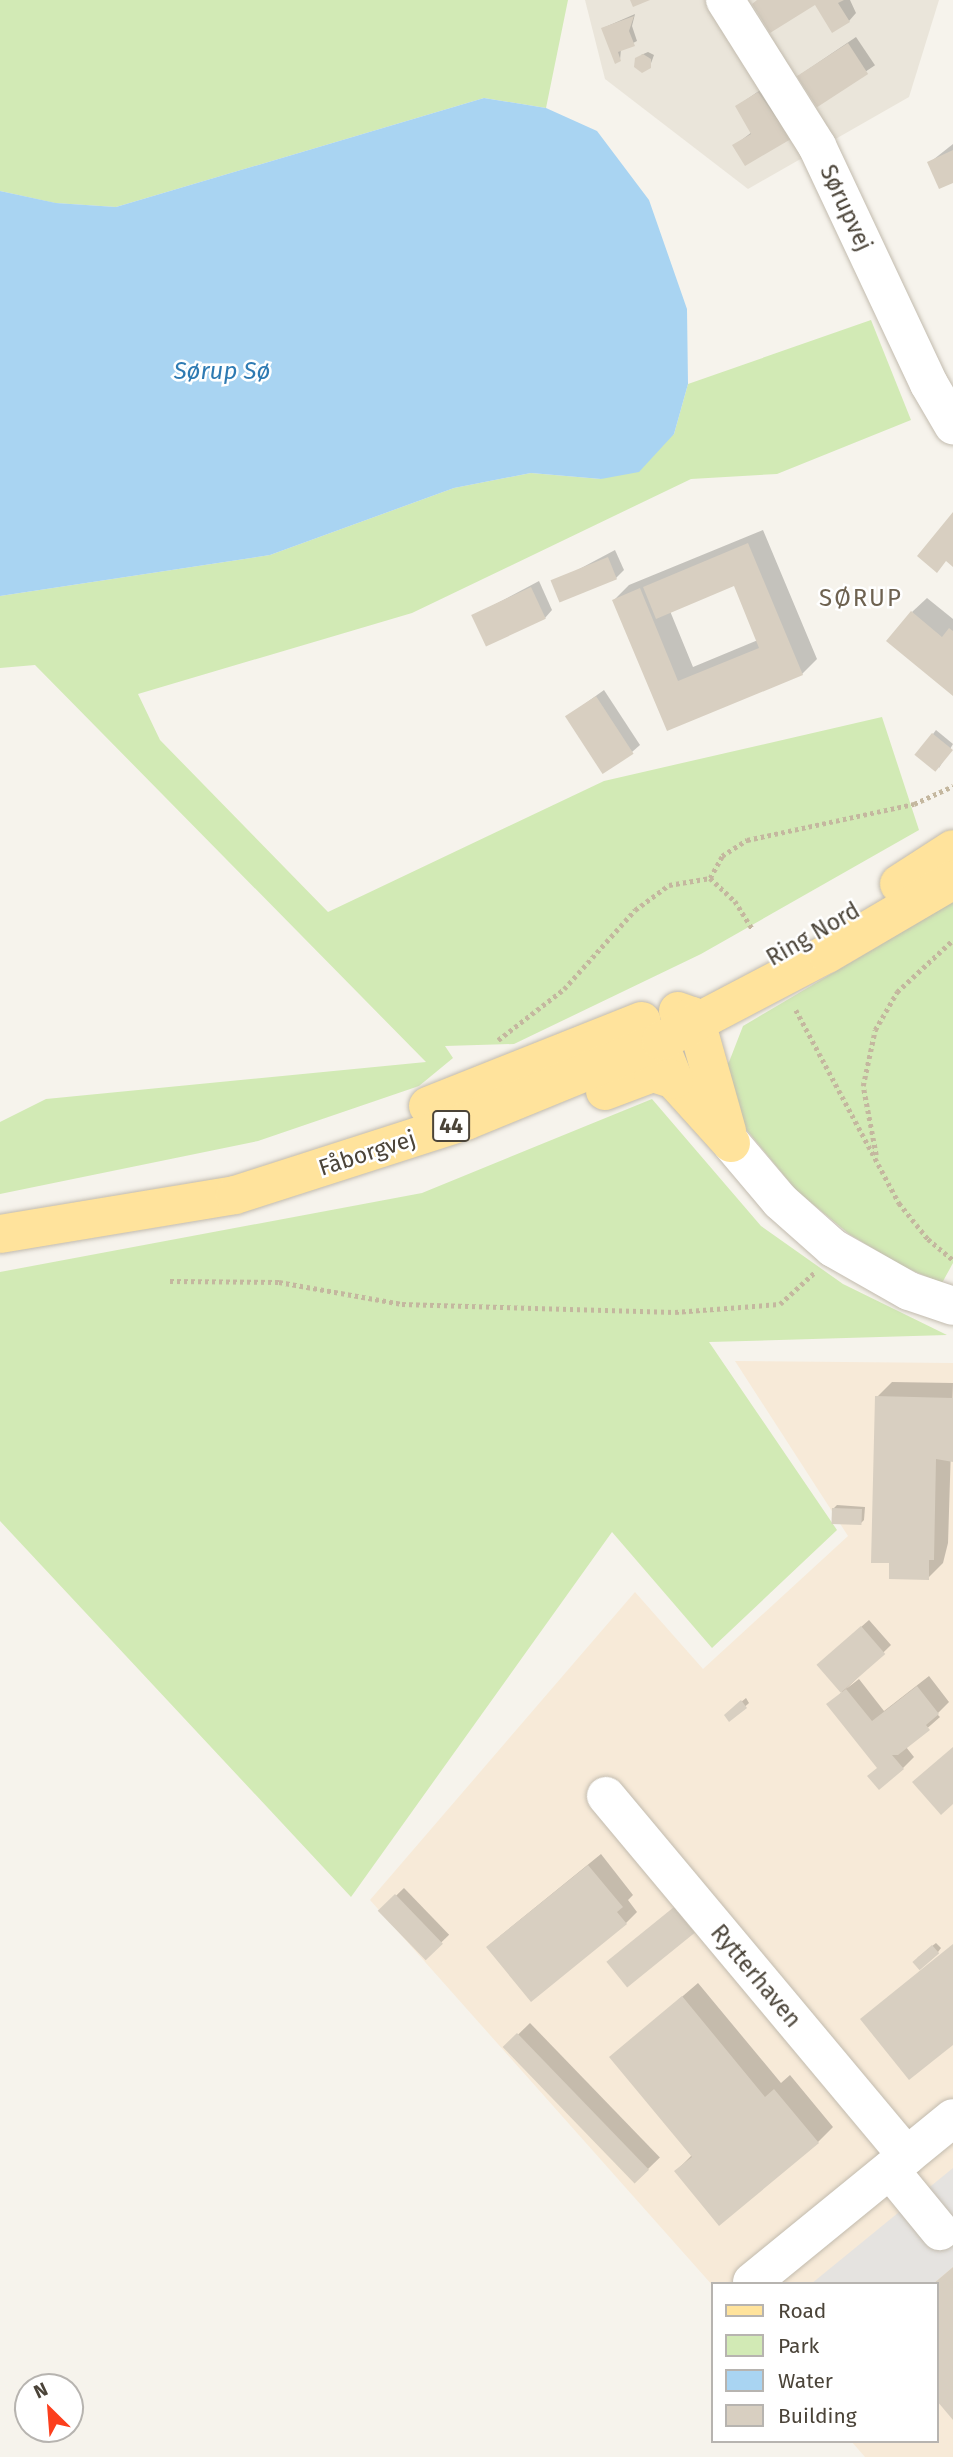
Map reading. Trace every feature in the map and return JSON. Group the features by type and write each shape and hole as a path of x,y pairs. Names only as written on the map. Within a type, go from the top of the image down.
{"main road":[{"name":"Ring Nord","path":"675,1025 793,946 953,849"},
{"name":"Ring Nord","path":"675,1025 953,880"},
{"path":"674,1080 675,1025"},
{"path":"675,1025 731,1143"},
{"name":"Fåborgvej","path":"0,1234 65,1221 162,1210 234,1195 477,1116 675,1025"},
{"name":"Fåborgvej","path":"65,1221 387,1121 675,1025"},
{"path":"234,1195 390,1170 478,1142 643,1075 663,1074 674,1080 731,1143"}],"street":[{"name":"Sørupvej","path":"725,0 817,146 929,384 953,425"},
{"path":"731,1143 780,1201 833,1248 909,1291 953,1306"},
{"name":"Rytterhaven","path":"606,1796 898,2163 940,2231"},
{"path":"752,2282 953,2118"}],"path":[{"path":"710,878 722,856 747,840 914,804 953,786"},
{"path":"710,878 735,901 753,930"},
{"path":"487,1049 564,989 635,910 669,885 710,878"},
{"path":"877,1163 863,1086 866,1056 897,992 953,940"},
{"path":"796,1010 877,1163 913,1221 953,1260"},
{"path":"170,1281 279,1282 402,1304 676,1312 761,1309 780,1304 795,1292 833,1248"}],"shaded area":[{"path":"585,0 939,0 909,97 748,189 605,79"},
{"path":"735,1361 953,1363 953,2457 865,2457 853,2443 939,2443 939,2282 712,2282 712,2285 370,1900 635,1592 703,1669 848,1536"},
{"path":"953,2168 953,2267 935,2282 813,2282"}],"green space":[{"path":"0,0 568,0 546,108 484,98 116,207 55,203 0,191"},
{"path":"871,320 911,420 777,474 691,479 412,613 138,694 160,740 328,912 604,781 882,717 919,830 701,954 514,1044 445,1046 453,1058 419,1086 258,1141 0,1194 0,1122 46,1099 426,1062 35,665 0,668 0,596 270,555 454,488 531,473 601,479 674,434 688,384"},
{"path":"953,902 953,1263 942,1283 904,1267 849,1234 796,1190 746,1129 723,1066 729,1062 743,1026"},
{"path":"652,1099 761,1226 843,1284 947,1335 709,1342 837,1530 712,1648 612,1532 351,1897 0,1521 0,1272 422,1193"}],"water":[{"name":"Sørup Sø","path":"484,98 546,108 597,131 649,200 687,309 688,384 674,434 639,472 601,479 531,473 454,488 270,555 0,596 0,191 56,203 116,207"}],"building":[{"path":"630,0 650,0 633,7"},
{"path":"757,0 844,0 838,3 850,22 832,33 815,5 770,33 752,4"},
{"path":"634,16 629,31 635,46 618,52 621,61 615,64 601,28"},
{"path":"848,43 868,74 817,107 797,76"},
{"path":"643,54 651,59 651,68 642,73 634,67 635,58"},
{"path":"758,92 791,139 745,166 732,145 751,134 735,106"},
{"path":"953,150 953,183 939,189 927,162"},
{"path":"953,512 953,567 946,561 937,573 917,556"},
{"path":"748,543 803,675 667,731 612,600 640,588 678,681 759,648 734,586 656,619 643,587"},
{"path":"608,557 617,579 560,602 551,580"},
{"path":"531,587 546,619 486,647 471,615"},
{"path":"911,611 942,637 949,628 953,631 953,696 886,641"},
{"path":"596,696 634,754 603,774 565,716"},
{"path":"932,733 953,750 935,772 914,755"},
{"path":"875,1396 953,1398 953,1462 936,1459 934,1560 929,1560 929,1580 889,1579 889,1563 871,1563"},
{"path":"832,1508 862,1509 861,1525 831,1524"},
{"path":"861,1626 885,1654 841,1693 816,1665"},
{"path":"917,1686 939,1714 926,1725 930,1730 898,1755 892,1755 904,1769 879,1790 867,1776 877,1768 826,1704 846,1689 872,1721"},
{"path":"741,1700 747,1708 729,1722 724,1715"},
{"path":"953,1747 953,1804 941,1815 912,1782"},
{"path":"588,1865 623,1907 617,1912 627,1924 531,2002 486,1947"},
{"path":"395,1894 443,1944 426,1960 378,1911"},
{"path":"674,1907 695,1933 627,1987 606,1962"},
{"path":"953,1944 953,2045 909,2080 860,2019"},
{"path":"932,1945 939,1953 920,1970 912,1962"},
{"path":"682,1996 765,2097 774,2089 819,2143 719,2226 674,2171 692,2157 609,2057"},
{"path":"517,2033 649,2170 635,2184 503,2047"},
{"path":"953,2267 953,2420 939,2403 939,2282 935,2282"}],"district":[{"name":"SØRUP","path":"861,599"}]}
